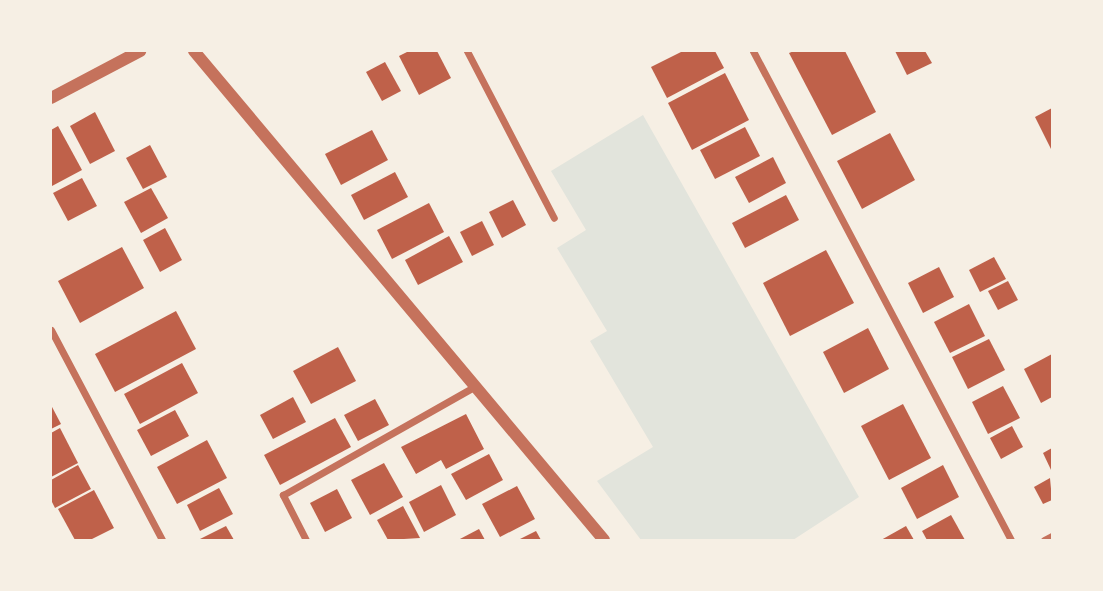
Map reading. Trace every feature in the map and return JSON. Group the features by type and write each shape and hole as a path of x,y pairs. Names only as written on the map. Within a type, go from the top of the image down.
{"street":[{"path":"51,98 140,51"},
{"path":"194,51 604,540"},
{"path":"467,51 554,218"},
{"path":"753,51 1011,540"},
{"path":"51,330 162,540"},
{"path":"306,540 283,495 474,387"},
{"path":"1044,540 1052,536"}],"shaded area":[{"path":"643,115 859,497 793,540 641,540 597,481 653,447 590,341 607,331 557,248 586,230 551,171"}],"building":[{"path":"409,51 437,51 451,78 419,95 399,56"},
{"path":"683,51 715,51 724,68 667,98 651,67"},
{"path":"845,51 876,112 832,135 789,53"},
{"path":"895,51 925,51 932,63 907,75"},
{"path":"385,62 401,91 382,101 366,72"},
{"path":"725,73 749,120 692,150 668,103"},
{"path":"1052,108 1052,151 1035,117"},
{"path":"95,112 115,151 90,164 70,126"},
{"path":"58,126 82,170 52,186 51,130"},
{"path":"745,127 760,156 715,179 700,150"},
{"path":"372,130 388,160 341,185 325,154"},
{"path":"890,133 915,180 862,209 837,161"},
{"path":"150,145 167,177 143,189 126,158"},
{"path":"773,157 786,183 749,203 735,177"},
{"path":"395,172 408,197 364,220 351,195"},
{"path":"82,178 97,206 68,221 53,193"},
{"path":"151,188 168,218 141,233 124,202"},
{"path":"786,195 799,220 745,248 732,223"},
{"path":"513,200 526,225 502,238 489,212"},
{"path":"429,203 444,232 392,259 377,230"},
{"path":"482,221 494,245 472,256 460,232"},
{"path":"165,228 182,260 160,272 143,240"},
{"path":"449,236 463,262 418,285 405,260"},
{"path":"122,247 144,288 80,323 58,281"},
{"path":"826,250 854,303 790,336 763,283"},
{"path":"994,257 1006,279 980,292 969,270"},
{"path":"939,267 954,297 923,313 908,283"},
{"path":"1008,281 1018,300 998,310 988,291"},
{"path":"969,304 985,336 950,353 934,322"},
{"path":"176,311 196,349 115,392 95,354"},
{"path":"868,328 889,369 844,393 823,352"},
{"path":"989,339 1005,370 968,389 952,357"},
{"path":"338,347 356,381 311,404 293,371"},
{"path":"1052,354 1052,397 1041,403 1024,369"},
{"path":"182,363 198,393 140,424 124,394"},
{"path":"1003,386 1020,418 988,434 972,402"},
{"path":"293,397 306,422 273,439 260,415"},
{"path":"375,399 389,425 358,441 344,415"},
{"path":"903,404 931,458 889,480 861,426"},
{"path":"51,405 61,424 51,429"},
{"path":"175,410 189,436 151,456 137,430"},
{"path":"466,414 484,449 446,469 441,460 416,474 401,447"},
{"path":"335,418 351,447 280,485 264,455"},
{"path":"1012,426 1023,447 1001,459 990,438"},
{"path":"60,428 78,463 51,477 51,433"},
{"path":"207,440 227,478 177,504 157,467"},
{"path":"1052,448 1052,472 1043,453"},
{"path":"489,454 503,480 466,500 451,474"},
{"path":"384,463 403,497 370,515 351,480"},
{"path":"78,465 91,489 55,508 51,500 51,480"},
{"path":"943,465 959,497 917,519 901,488"},
{"path":"1050,478 1052,500 1043,504 1034,487"},
{"path":"441,485 456,515 424,532 409,502"},
{"path":"517,486 535,519 500,537 482,504"},
{"path":"219,488 233,514 200,531 187,505"},
{"path":"337,489 352,518 325,532 310,503"},
{"path":"94,490 114,528 90,540 75,540 58,509"},
{"path":"403,506 420,538 388,540 377,520"},
{"path":"951,515 965,540 927,540 922,531"},
{"path":"226,526 234,540 198,540"},
{"path":"906,526 914,540 881,540"},
{"path":"479,529 485,540 458,540"},
{"path":"536,531 541,540 518,540"}]}
